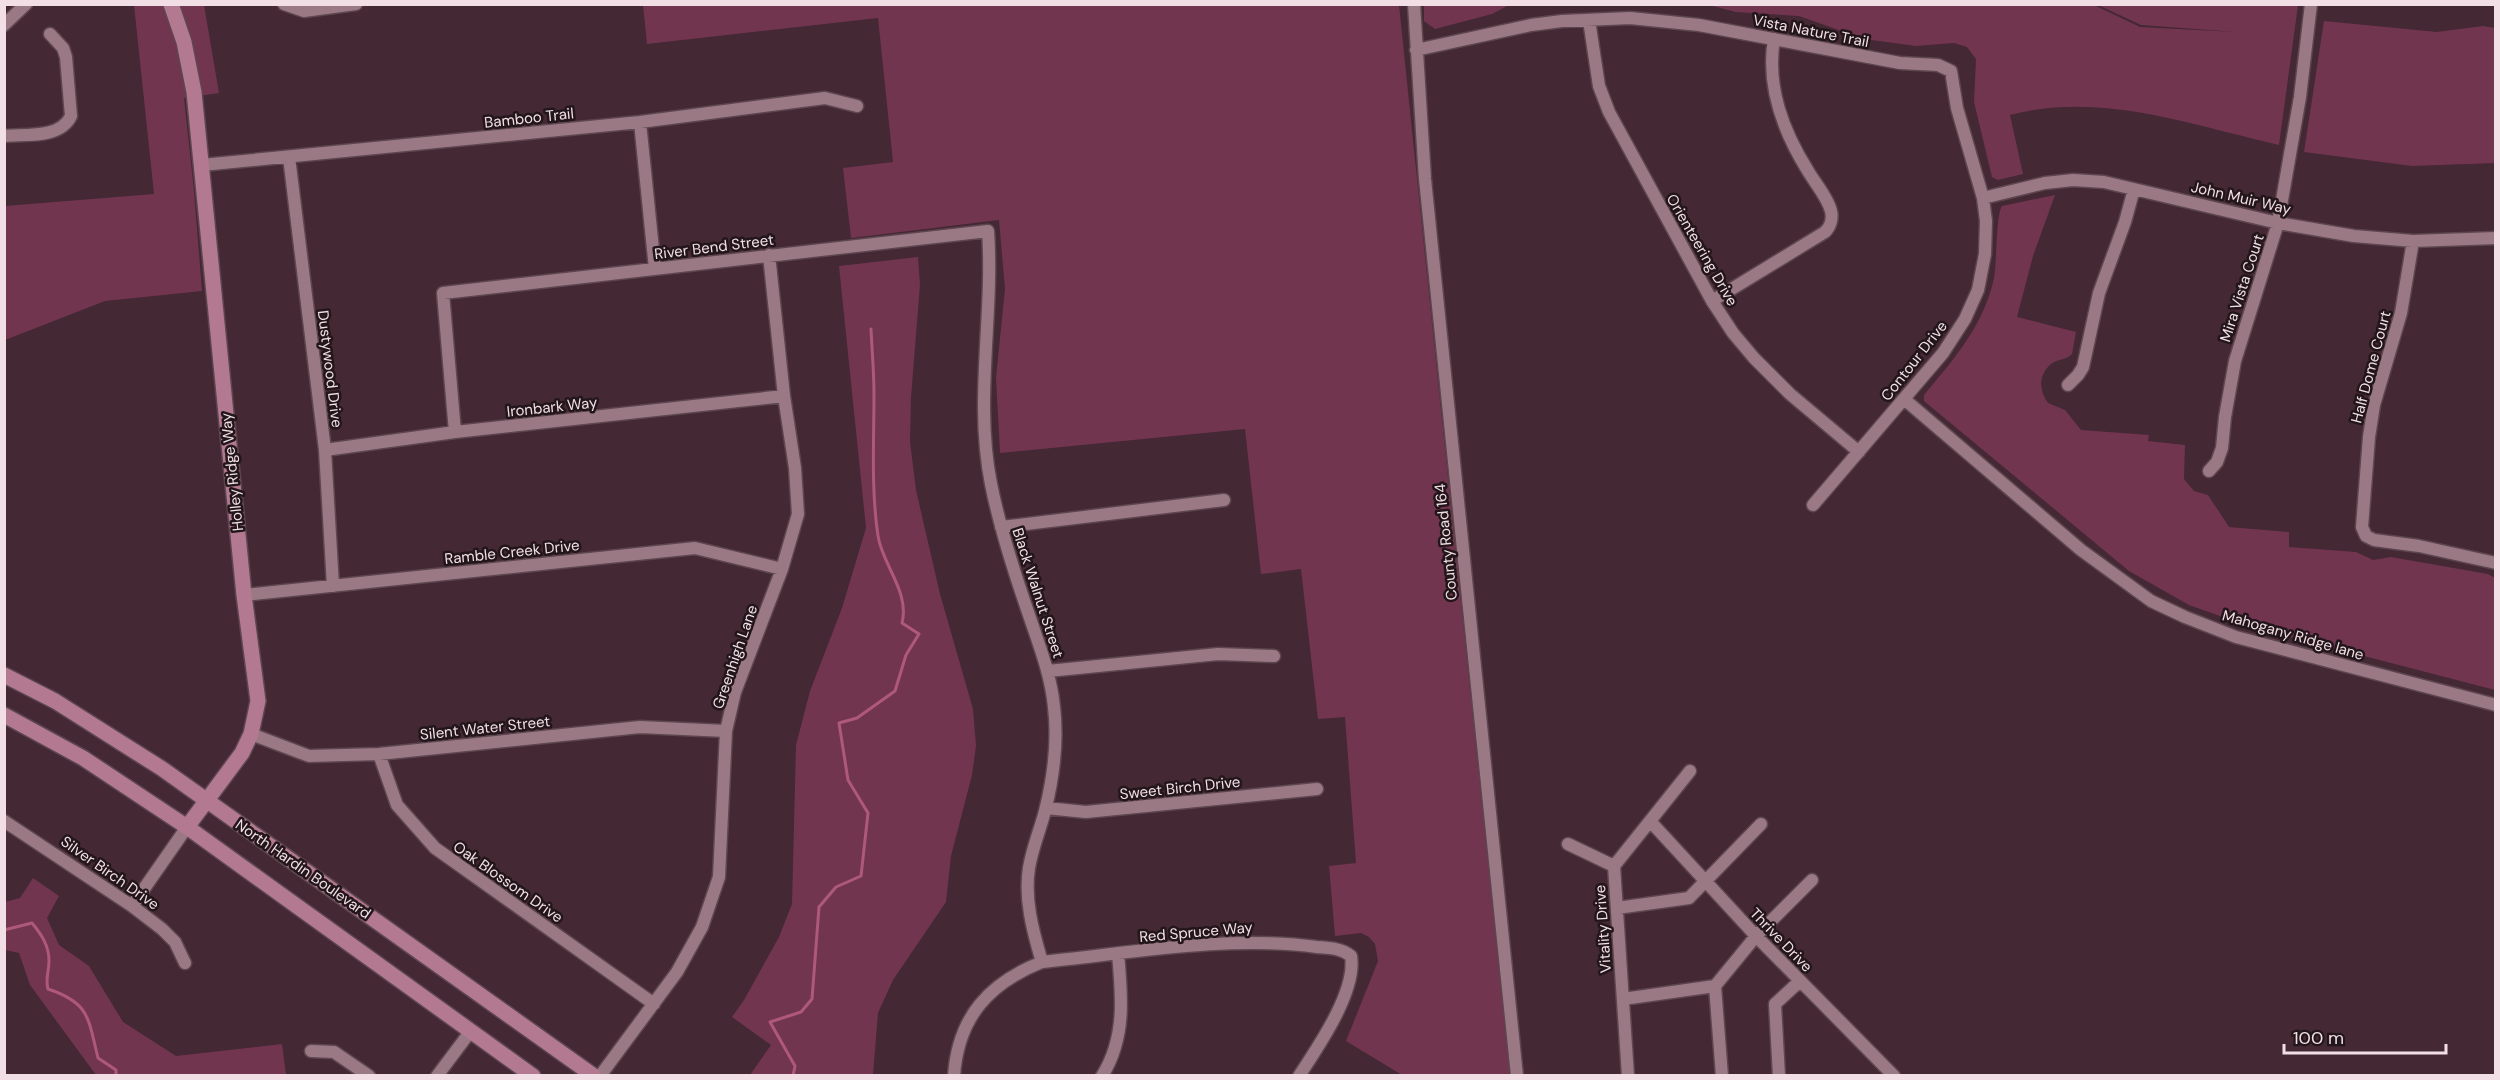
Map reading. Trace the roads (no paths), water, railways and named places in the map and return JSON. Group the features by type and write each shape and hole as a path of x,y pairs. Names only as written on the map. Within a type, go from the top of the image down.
{"street":[{"path":"4,25 26,4"},
{"name":"Holley Ridge Way","path":"132,906 242,753 251,734 256,714 258,689 244,595 202,165 190,68 171,4"},
{"path":"285,5 304,11 356,4"},
{"name":"County Road 164","path":"1414,4 1425,179 1517,1076"},
{"name":"Mira Vista Court","path":"2209,471 2217,462 2222,448 2235,361 2278,223 2301,97 2311,4"},
{"name":"Vista Nature Trail","path":"1416,50 1531,25 1589,20 1658,19 1900,63 1938,65 1951,71"},
{"name":"Orienteering Drive","path":"1589,20 1599,86 1609,112 1712,301 1754,358 1790,394 1860,452"},
{"path":"4,136 55,131 66,124 71,116 66,57 63,48 50,34"},
{"path":"1712,301 1825,232 1831,222 1831,209 1798,156 1778,110 1772,63 1774,39"},
{"name":"Contour Drive","path":"1813,505 1943,353 1965,319 1978,290 1985,254 1986,221 1983,198 1957,108 1951,71"},
{"name":"Bamboo Trail","path":"202,165 640,122 825,98 857,106"},
{"path":"640,122 655,268"},
{"name":"Dustywood Drive","path":"289,157 325,450 333,586"},
{"name":"John Muir Way","path":"1983,198 2045,183 2073,180 2104,182 2278,223 2354,236 2413,241 2496,238"},
{"path":"2068,385 2083,367 2099,293 2125,222 2134,189"},
{"name":"River Bend Street","path":"455,432 443,293 988,231"},
{"name":"Black Walnut Street","path":"988,231 991,270 983,369 984,427 991,483 1009,557 1048,671 1054,707 1055,746 1046,808 1029,868 1028,901 1042,962"},
{"name":"Half Dome Court","path":"2413,241 2401,313 2383,370 2369,437 2362,527 2367,536 2374,540 2427,548 2496,563"},
{"name":"Greenhigh Lane","path":"600,1076 677,972 702,927 718,878 726,731 735,692 782,569 798,514 795,468 784,396 769,255"},
{"name":"Ironbark Way","path":"325,450 455,432 784,396"},
{"name":"Mahogany Ridge lane","path":"1904,399 2081,550 2151,601 2236,637 2496,705"},
{"path":"1001,527 1224,500"},
{"name":"Ramble Creek Drive","path":"244,595 694,548 782,569"},
{"path":"1048,671 1218,654 1274,656"},
{"name":"North Hardin Boulevard","path":"4,675 55,701 116,737 594,1076"},
{"path":"4,715 83,758 187,827 533,1076"},
{"name":"Silent Water Street","path":"251,734 309,756 379,754 640,727 726,731"},
{"name":"Oak Blossom Drive","path":"379,754 397,805 435,848 654,1004"},
{"name":"Vitality Drive","path":"1628,1076 1614,866 1690,771"},
{"name":"Sweet Birch Drive","path":"1046,808 1086,812 1317,789"},
{"name":"Silver Birch Drive","path":"4,820 132,906 168,935 185,963"},
{"name":"Thrive Drive","path":"1650,821 1756,936 1890,1074"},
{"path":"1617,908 1689,898 1761,824"},
{"path":"1568,844 1614,866"},
{"path":"1623,999 1714,986 1756,936 1812,880"},
{"name":"Red Spruce Way","path":"954,1076 955,1053 968,1020 990,992 1017,972 1042,962 1250,941 1338,950 1351,956 1353,966 1341,1002 1319,1045 1299,1076"},
{"path":"1102,1076 1116,1043 1122,1014 1119,954"},
{"path":"1779,1076 1775,1004 1800,981"},
{"path":"1714,986 1722,1076"},
{"path":"437,1076 470,1032"},
{"path":"311,1051 334,1052 369,1076"}],"waterway":[{"path":"793,1076 795,1066 770,1022 801,1012 812,999 819,907 836,887 861,876 868,813 848,780 839,723 857,718 895,691 906,655 919,634 902,623 902,600 899,589 878,536 874,483 874,386 871,329"},
{"path":"4,930 32,923 48,950 48,989 62,994 80,1006 89,1022 98,1058 116,1070 116,1076"}]}
